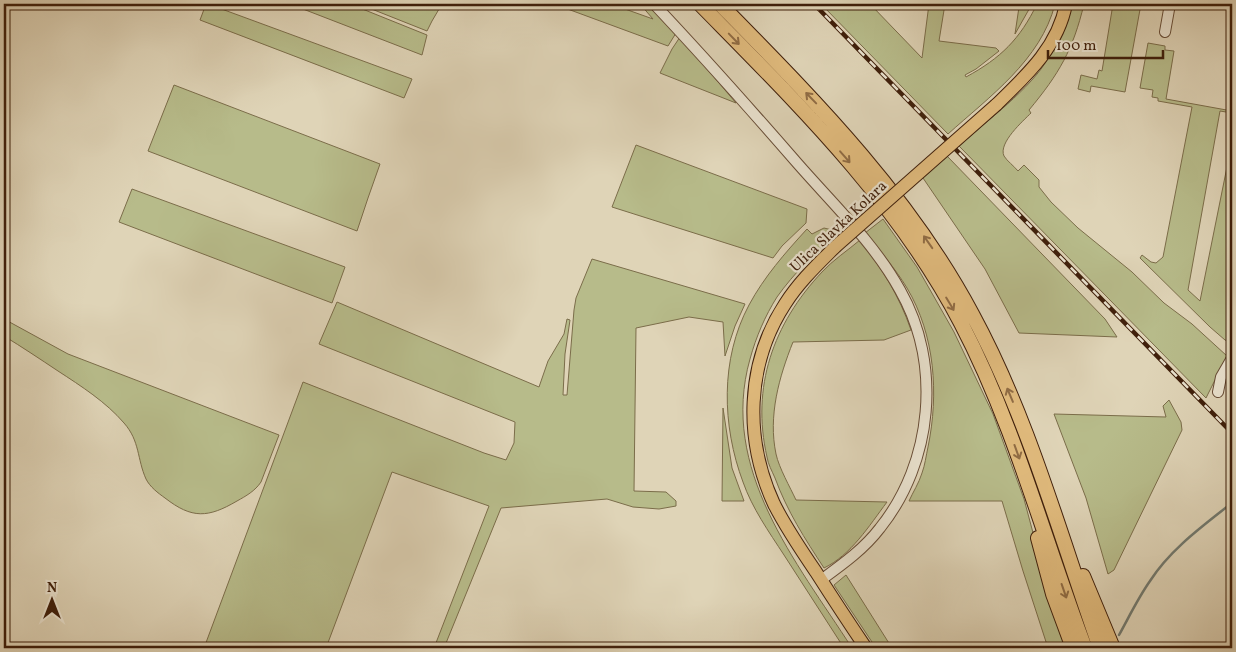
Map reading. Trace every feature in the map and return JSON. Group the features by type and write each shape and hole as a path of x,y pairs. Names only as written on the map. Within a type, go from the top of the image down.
{"highway":[{"path":"700,4 825,133 852,164 889,211 925,262 961,322 1006,421 1064,593 1085,648"},
{"path":"720,4 856,146 900,201 936,254 972,313 1022,421 1100,648"},
{"path":"1027,479 1028,502 1042,554 1053,594 1073,648"},
{"path":"1057,523 1066,532 1113,648"}],"main road":[{"name":"Ulica Slavka Kolara","path":"866,648 785,523 766,485 756,448 754,430 753,402 758,366 776,318 798,285 835,247 996,105 1028,73 1048,49 1061,21 1066,4"}],"street":[{"path":"654,4 747,106 876,254 901,290 919,336 925,370 926,404 921,444 911,475 896,506 880,529 854,557 821,580"},
{"path":"1165,32 1170,4"},
{"path":"1218,392 1221,377 1232,358"}],"green space":[{"path":"206,4 412,79 404,98 200,20"},
{"path":"290,4 350,4 427,35 422,55"},
{"path":"359,4 442,4 427,31"},
{"path":"554,4 611,4 653,19 640,4 648,4 676,33 668,46"},
{"path":"821,4 870,4 922,58 929,4 945,4 939,41 996,48 999,51 965,75 966,77 999,55 1008,46 1024,28 1037,4 1055,4 1048,24 1026,60 1012,76 948,134"},
{"path":"1020,4 1032,4 1015,34 1019,7"},
{"path":"1071,4 1084,4 1070,48 1057,73 1029,110 1031,113 1008,139 1003,151 1004,156 1018,171 1024,165 1039,180 1039,187 1051,202 1078,228 1132,272 1164,303 1192,324 1227,356 1206,398 959,146 1020,93 1041,69 1052,51"},
{"path":"1113,4 1141,4 1125,92 1091,86 1090,92 1078,89 1081,75 1097,79 1099,70 1102,71"},
{"path":"680,37 736,103 660,73"},
{"path":"1148,43 1165,46 1165,50 1174,51 1166,99 1232,111 1232,113 1220,111 1188,290 1200,301 1232,142 1232,343 1225,340 1210,327 1140,258 1142,255 1151,262 1156,263 1163,257 1192,107 1158,101 1158,98 1152,97 1153,90 1140,88"},
{"path":"174,85 380,164 357,231 148,151"},
{"path":"636,145 807,209 806,223 782,246 773,258 612,207"},
{"path":"947,156 1105,319 1117,337 1019,333 985,269 923,178"},
{"path":"132,189 345,267 332,303 119,222"},
{"path":"883,219 917,267 954,332 993,414 1024,499 1036,544 1069,648 1048,648 1002,501 909,501 924,467 931,427 934,386 929,345 924,325 916,306 907,288 865,233"},
{"path":"824,228 836,233 805,264 777,297 758,335 750,359 743,399 745,438 754,476 768,512 808,582 852,648 844,648 756,510 747,492 736,461 728,416 727,393 733,348 749,305 768,275 807,229 812,234"},
{"path":"860,240 876,261 889,283 901,305 911,330 884,340 793,342 779,383 774,411 773,425 777,459 796,500 887,502 851,548 843,556 824,568 791,513 768,462 763,431 764,381 770,358 790,313 822,272"},
{"path":"592,259 745,304 725,356 723,322 689,317 636,328 634,491 666,492 676,501 676,506 659,509 633,507 607,499 501,508 444,648 434,648 489,506 392,472 326,648 204,648 303,382 506,460 514,443 515,422 319,344 337,302 539,387 548,361 564,334 567,319 570,320 565,354 563,395 567,395 576,298"},
{"path":"4,319 68,354 279,435 261,482 244,497 217,511 200,514 192,513 175,505 157,492 148,482 143,472 136,443 124,423 93,395 4,336"},
{"path":"1169,400 1181,422 1182,430 1114,570 1108,574 1086,498 1054,414 1166,417 1163,406"},
{"path":"723,408 732,468 744,501 722,501"},
{"path":"846,575 892,648 876,648 834,585"}],"waterway":[{"path":"1119,635 1146,587 1166,560 1186,540 1228,506 1232,506"}],"railway":[{"path":"814,4 1232,433"}]}
